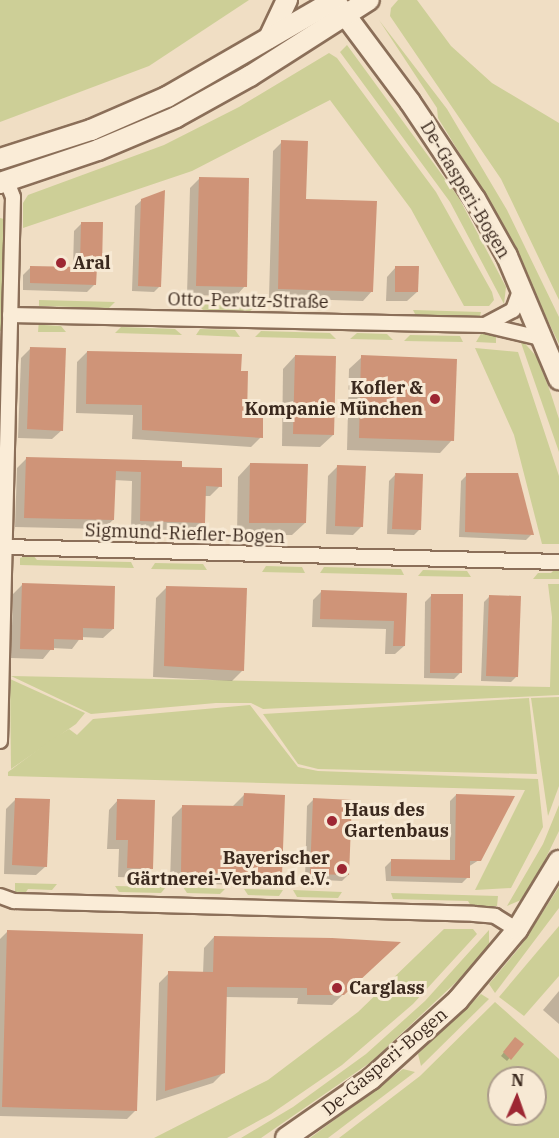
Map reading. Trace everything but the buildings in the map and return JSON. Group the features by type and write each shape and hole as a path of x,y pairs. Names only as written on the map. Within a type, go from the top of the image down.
{"main road":[{"path":"268,40 287,0"},
{"path":"0,159 91,130 167,97 337,4 369,0"},
{"path":"4,182 98,150 176,117 337,4"},
{"name":"De-Gasperi-Bogen","path":"337,4 453,163 521,288 559,379"},
{"name":"De-Gasperi-Bogen","path":"286,1138 371,1079 426,1032 517,930 559,861"}],"street":[{"path":"0,741 13,196 4,182"},
{"name":"Otto-Perutz-Straße","path":"485,325 513,310 521,288"},
{"name":"Otto-Perutz-Straße","path":"10,315 485,325 544,339"},
{"name":"Sigmund-Riefler-Bogen","path":"5,547 559,562"},
{"path":"0,896 14,901 474,914 495,916 517,930"}],"green space":[{"path":"0,0 249,0 149,66 0,122"},
{"path":"398,0 417,0 451,46 492,83 559,123 559,300 501,179 390,16 391,8"},
{"path":"379,20 447,109 507,210 559,317 559,344 497,214 438,118 437,108"},
{"path":"347,45 459,198 506,287 504,304 450,202 340,52"},
{"path":"329,53 337,58 436,192 492,292 494,300 489,306 464,306 411,209 330,100 192,171 23,228 23,203 28,195 164,145 239,107"},
{"path":"0,218 4,219 1,331 0,331"},
{"path":"39,300 115,302 109,308 39,306"},
{"path":"197,304 256,306 249,312 203,310"},
{"path":"413,310 481,312 480,316 471,317 416,316"},
{"path":"39,320 44,325 61,326 66,332 38,332"},
{"path":"121,327 175,329 182,335 115,333"},
{"path":"200,329 235,330 240,337 196,335"},
{"path":"261,331 330,333 336,339 255,337"},
{"path":"482,332 496,332 496,343 476,342"},
{"path":"357,333 387,334 393,340 350,339"},
{"path":"410,335 460,336 463,342 404,341"},
{"path":"519,337 537,357 551,394 559,419 559,452"},
{"path":"475,348 518,352 559,476 559,544 542,544 514,435"},
{"path":"32,554 37,560 131,562 134,568 20,565 20,558"},
{"path":"155,563 203,564 207,570 151,569"},
{"path":"266,566 302,567 305,573 262,572"},
{"path":"324,567 401,569 404,575 320,573"},
{"path":"559,568 559,579 533,579 538,573 551,573"},
{"path":"423,570 467,571 471,577 418,576"},
{"path":"548,584 559,584 559,695 263,709 251,703 216,703 91,714 11,676 550,687 552,617"},
{"path":"10,679 85,713 76,724 11,769"},
{"path":"559,697 559,786 548,816 531,698"},
{"path":"529,698 537,774 318,769 298,764 263,714"},
{"path":"250,705 298,767 318,771 538,779 543,827 511,888 475,890 525,790 8,776 8,772 51,740 69,729 77,735 93,719"},
{"path":"559,805 559,831 538,874 521,900 507,906 543,844"},
{"path":"15,883 57,884 52,890 28,889 24,895 15,892"},
{"path":"115,886 166,887 161,893 119,892"},
{"path":"183,887 225,889 220,894 187,893"},
{"path":"559,887 559,908 495,993 489,984 520,947"},
{"path":"244,889 283,890 279,896 248,895"},
{"path":"293,890 342,892 338,898 297,897"},
{"path":"391,893 498,896 497,906 471,906 468,901 393,899"},
{"path":"559,926 559,976 524,1016 499,997"},
{"path":"444,929 473,929 477,934 413,1004 342,1065 271,1114 227,1138 154,1138 268,1080 358,1012"},
{"path":"489,930 489,946 469,970 371,1062 261,1138 241,1138 293,1107 366,1054 425,1001"},
{"path":"481,994 489,999 421,1066 418,1054"},
{"path":"495,1002 559,1059 559,1138 339,1138 420,1076"},
{"path":"403,1069 415,1072 328,1138 310,1138"}],"place":[{"name":"Aral","path":"61,263"},
{"name":"Kofler & Kompanie München","path":"435,399"},
{"name":"Haus des Gartenbaus","path":"332,821"},
{"name":"Bayerischer Gärtnerei-Verband e.V.","path":"342,869"},
{"name":"Carglass","path":"337,988"}]}
